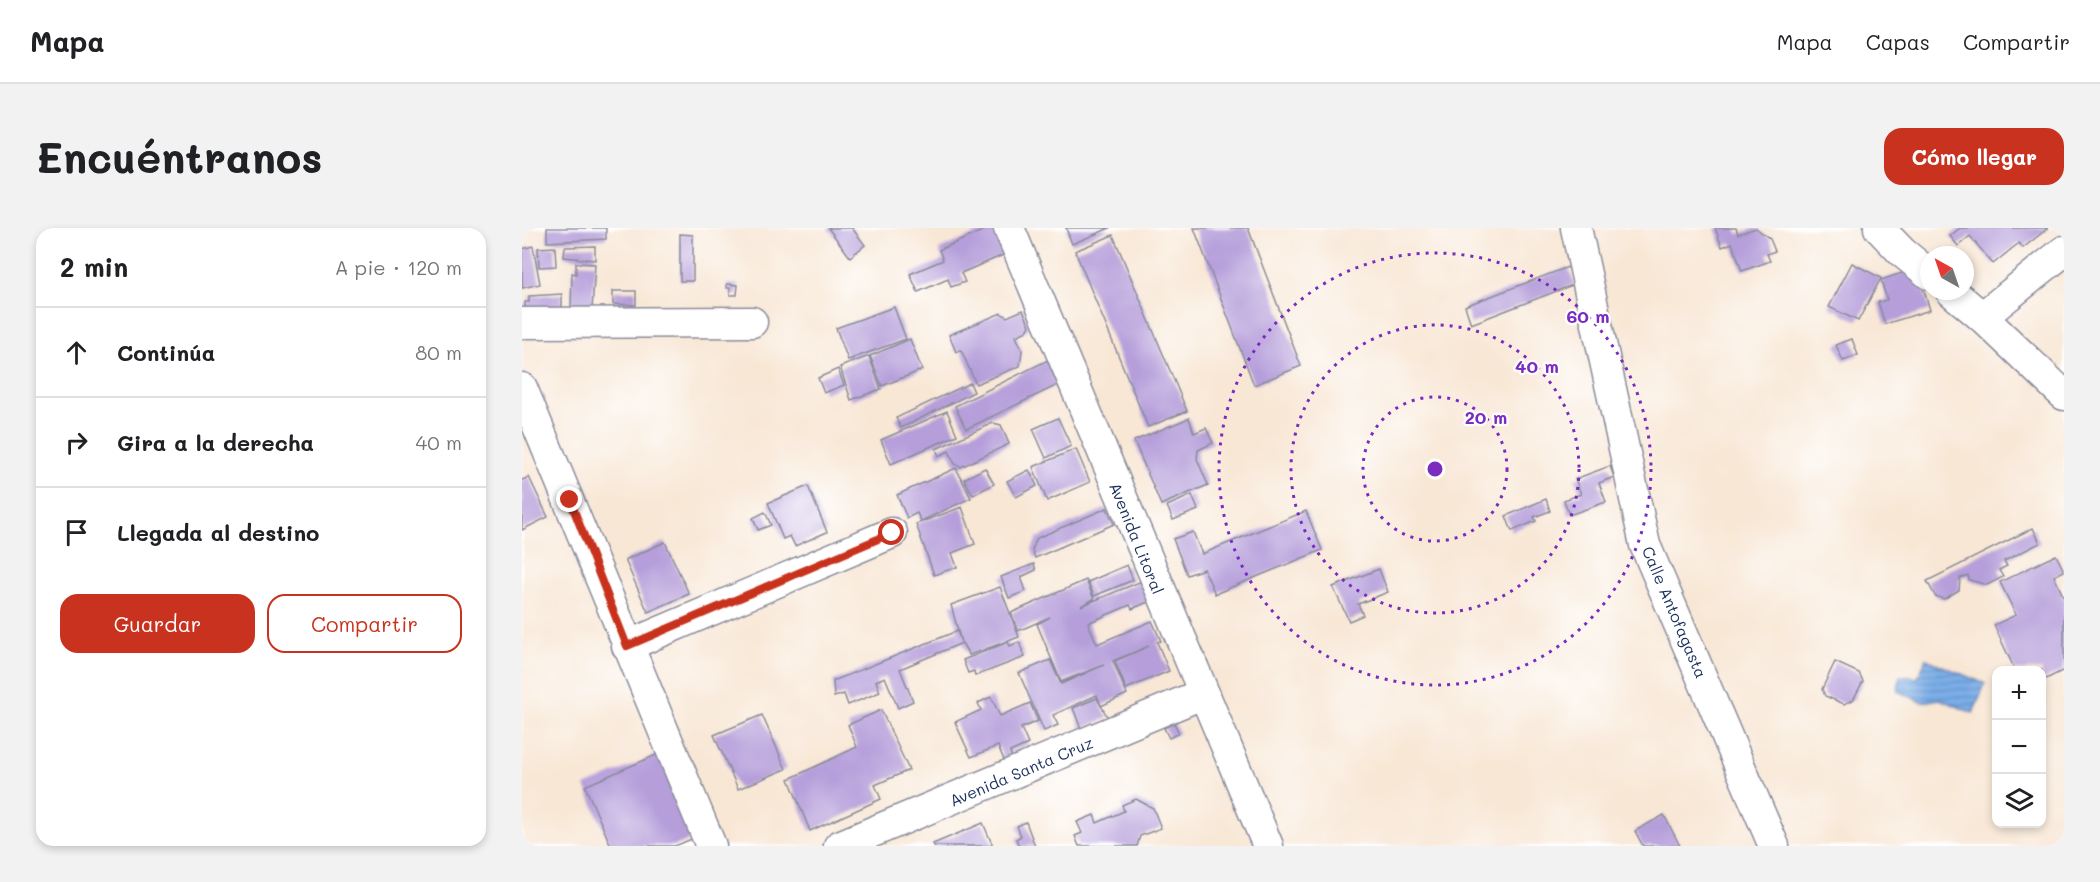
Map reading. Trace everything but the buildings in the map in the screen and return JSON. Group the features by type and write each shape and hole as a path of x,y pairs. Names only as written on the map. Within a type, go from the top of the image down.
{"street":[{"name":"Avenida Litoral","path":"1009,228 1202,694 1268,846"},
{"name":"Calle Antofagasta","path":"1576,228 1646,545 1774,846"},
{"path":"1879,228 1920,267"},
{"path":"1982,316 2064,251"},
{"path":"1962,300 1982,316 2064,395"},
{"path":"522,323 753,322"},
{"path":"522,388 711,846"},
{"path":"627,646 892,533"},
{"name":"Avenida Santa Cruz","path":"839,846 886,838 1202,694"}],"water":[{"path":"1926,659 1985,684 1973,713 1940,699 1922,702 1898,691 1900,676 1918,678"}],"route":[{"path":"570,500 627,646 892,533"}]}
